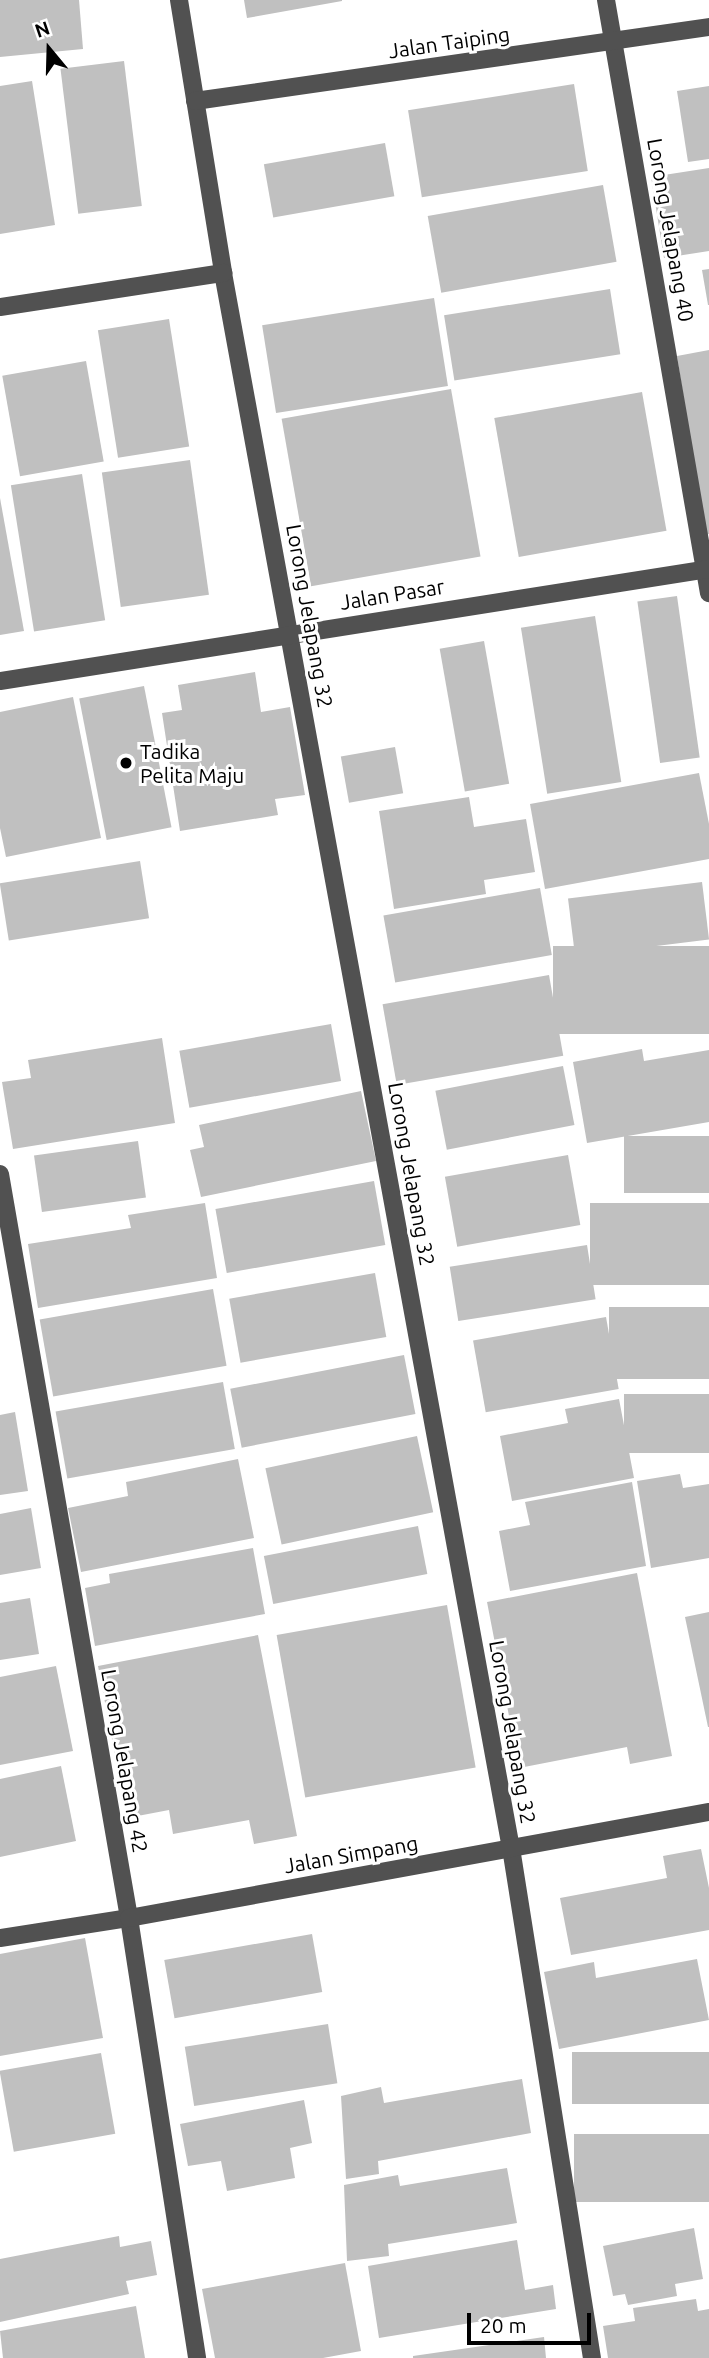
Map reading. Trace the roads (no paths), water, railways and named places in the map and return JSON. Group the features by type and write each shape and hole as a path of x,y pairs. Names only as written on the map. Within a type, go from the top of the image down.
{"street":[{"name":"Lorong Jelapang 32","path":"179,0 223,272 511,1848 592,2358"},
{"name":"Lorong Jelapang 40","path":"606,0 616,41 709,593"},
{"name":"Jalan Taiping","path":"195,102 709,27"},
{"path":"0,307 223,272"},
{"name":"Jalan Pasar","path":"0,681 707,569"},
{"name":"Lorong Jelapang 42","path":"0,1174 129,1917 197,2358"},
{"name":"Jalan Simpang","path":"0,1938 709,1812"}],"place":[{"name":"Tadika Pelita Maju","path":"126,763"}]}
